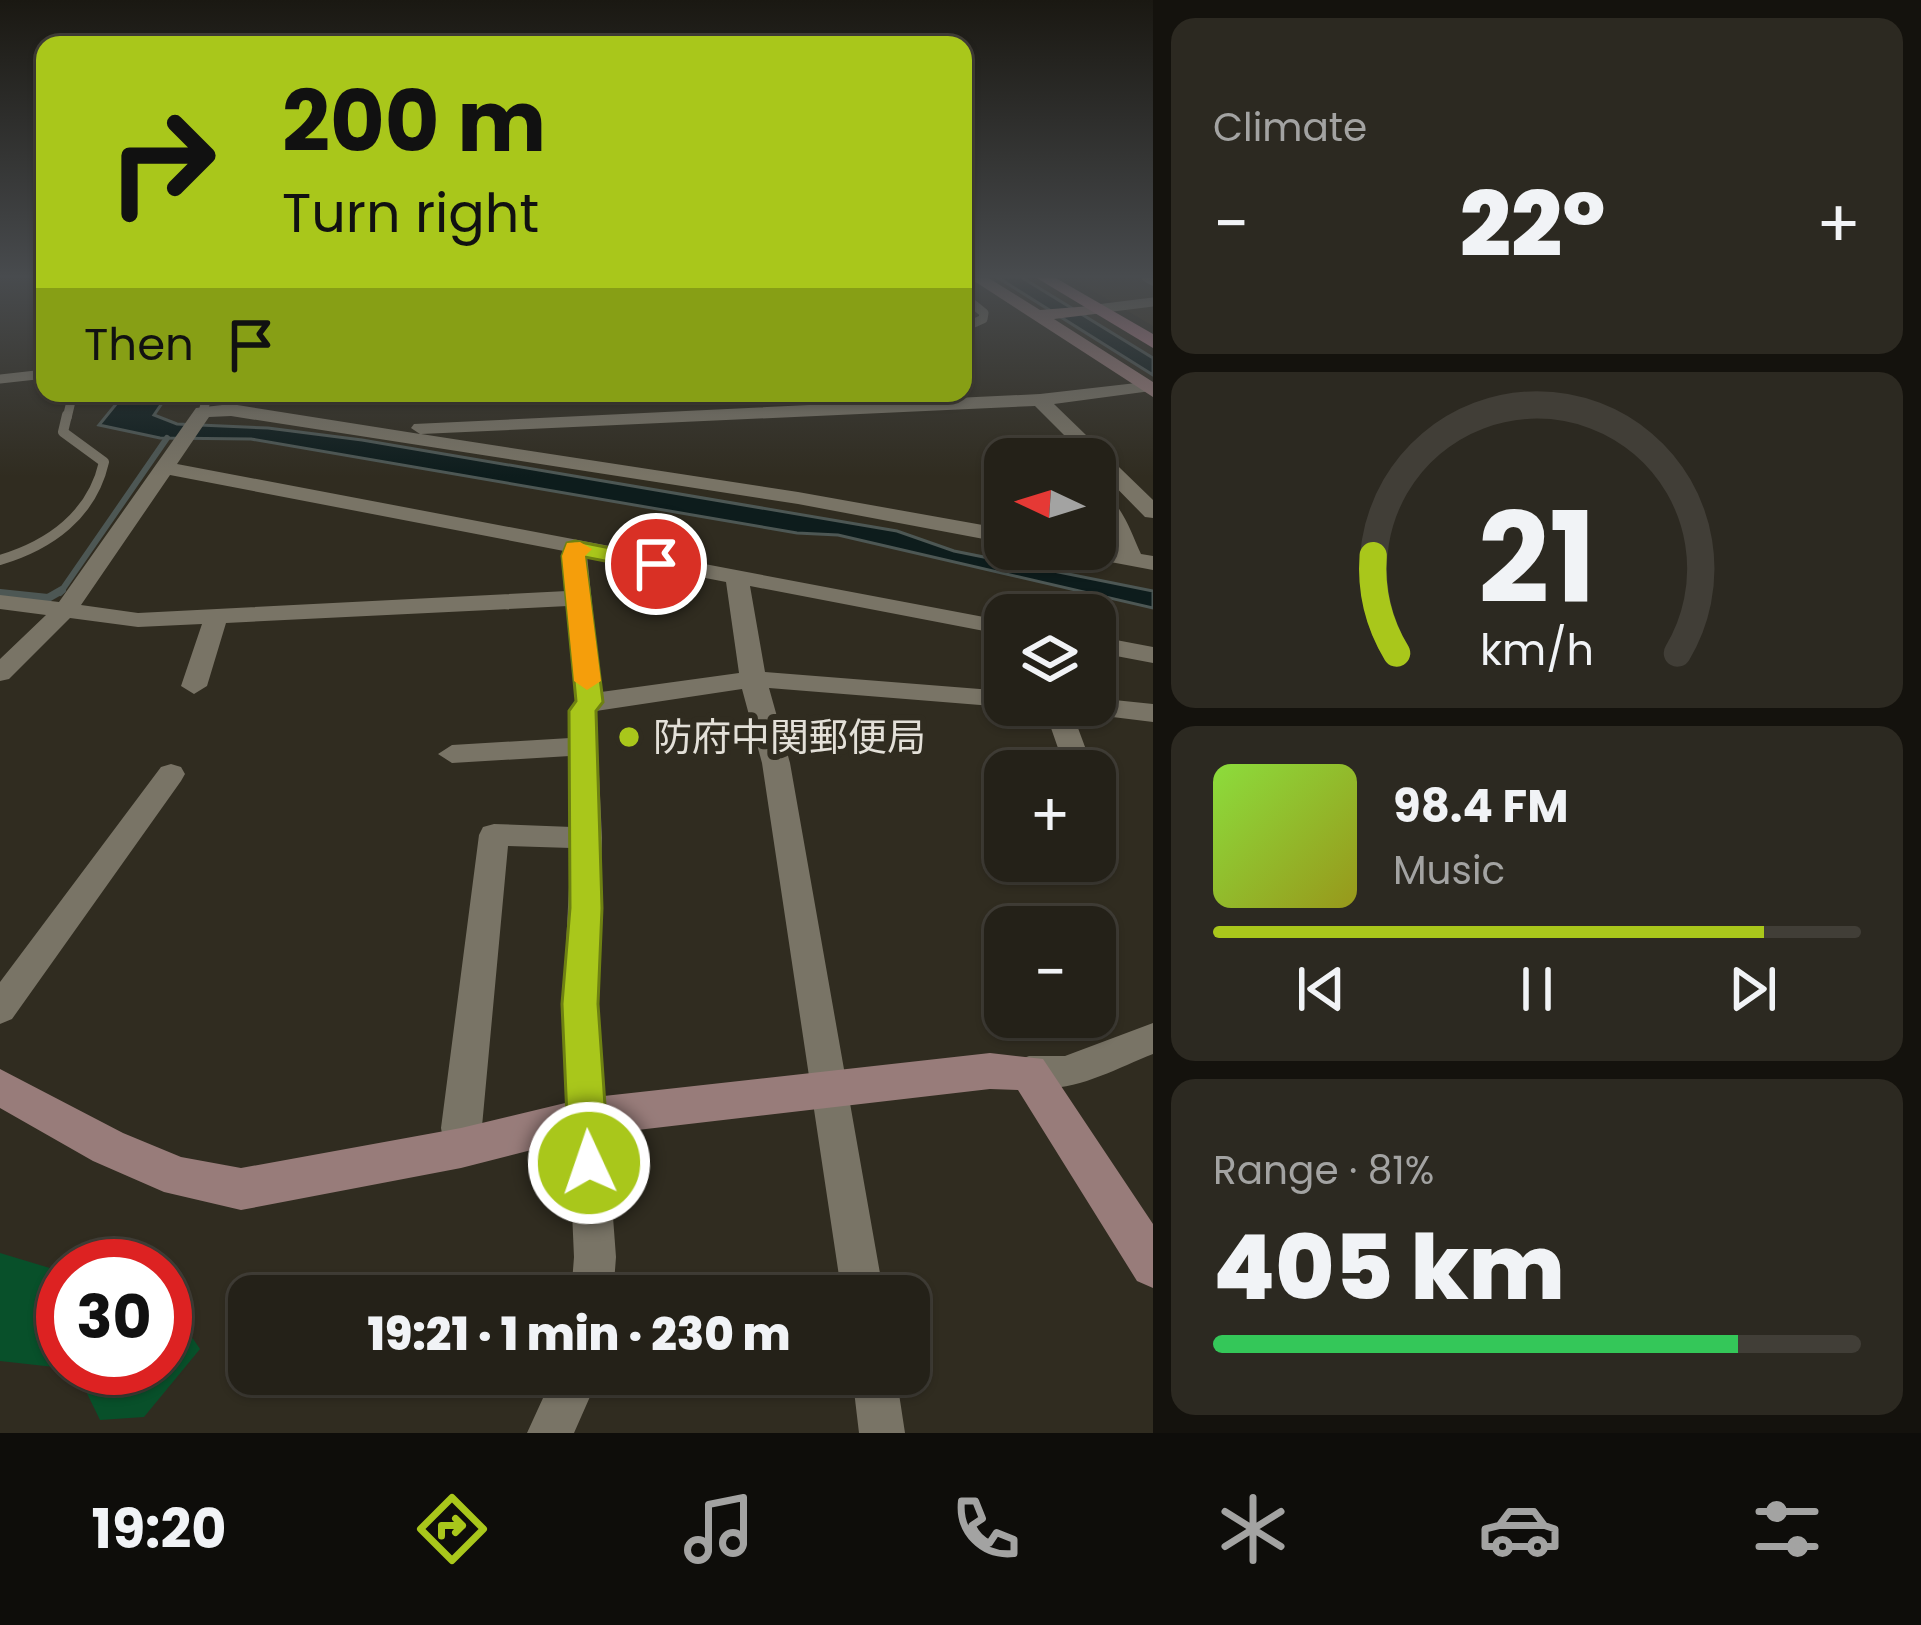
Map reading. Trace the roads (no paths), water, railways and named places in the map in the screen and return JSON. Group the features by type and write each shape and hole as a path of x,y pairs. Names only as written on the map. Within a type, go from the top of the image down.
{"street":[{"path":"1082,344 1149,389"},
{"path":"388,435 402,428 1040,400 1149,389"},
{"path":"1040,400 1153,512"},
{"path":"0,673 66,609 202,410 230,410 798,498 984,532"},
{"path":"166,468 984,624"},
{"path":"1116,520 1142,561"},
{"path":"575,548 589,702 583,711 587,838 580,1004 594,1275"},
{"path":"736,579 753,679 776,763 860,1275"},
{"path":"66,609 70,615 138,620 576,598"},
{"path":"0,602 66,609"},
{"path":"194,686 218,614"},
{"path":"1116,648 1153,655"},
{"path":"589,702 753,679 984,697"},
{"path":"1116,709 1153,713"},
{"path":"452,754 584,746"},
{"path":"0,1009 171,774"},
{"path":"461,1148 494,835 587,838"},
{"path":"0,1087 108,1147 162,1170 242,1189 461,1148 586,1117 990,1071 1066,1072 1153,1038"},
{"path":"1030,1072 1153,1265"},
{"path":"550,1433 568,1395"},
{"path":"877,1395 882,1433"}],"lane":[{"path":"0,379 36,376"},
{"path":"0,560 54,540 98,484 104,462 63,432 71,402"}],"waterway":[{"path":"60,593 167,438"},
{"path":"0,593 48,598 62,590"}],"place":[{"name":"防府中関郵便局","path":"629,737"}]}
